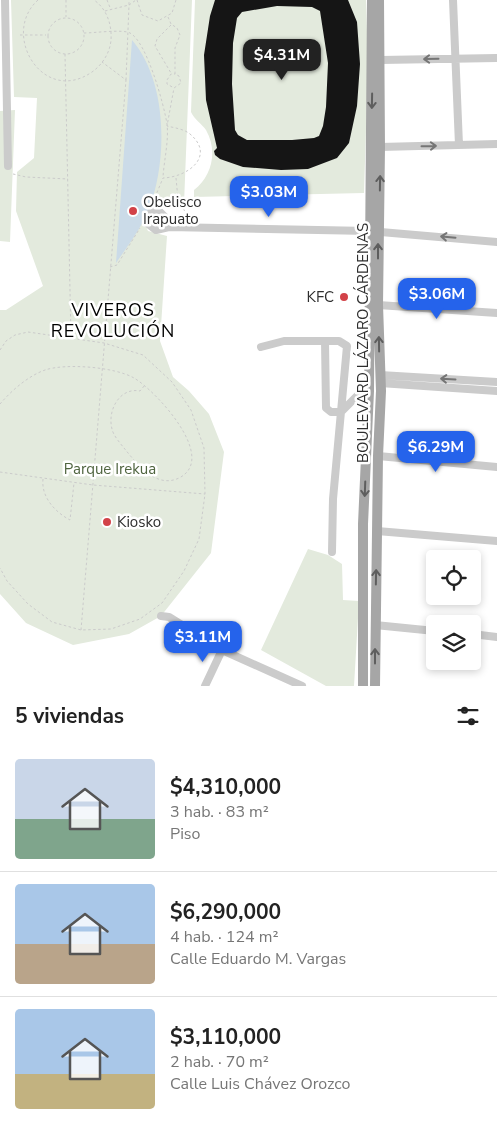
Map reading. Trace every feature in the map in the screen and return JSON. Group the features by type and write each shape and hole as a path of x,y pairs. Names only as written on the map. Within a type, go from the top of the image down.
{"main road":[{"name":"BOULEVARD LÁZARO CÁRDENAS","path":"372,0 374,231 380,379 375,686"},
{"name":"BOULEVARD LÁZARO CÁRDENAS","path":"363,686 364,524 368,385 374,231 380,147 379,0"}],"street":[{"path":"5,0 3,106 8,166"},
{"path":"454,0 458,145"},
{"path":"380,60 497,58"},
{"path":"380,147 497,144"},
{"path":"169,227 374,231 497,242"},
{"path":"378,305 497,314"},
{"path":"325,341 326,408 331,412 341,412 368,385"},
{"path":"261,347 284,342 325,341 339,341 347,346 333,499 332,552"},
{"path":"380,379 497,382"},
{"path":"380,379 497,391"},
{"path":"378,456 497,467"},
{"path":"377,531 497,541"},
{"path":"161,616 169,617 222,650 302,686"},
{"path":"376,625 426,630"},
{"path":"481,635 497,636"},
{"path":"205,686 222,650"}],"path":[{"path":"21,41 20,35 26,12 38,0"},
{"path":"66,0 66,17"},
{"path":"26,59 43,76 67,81 87,76 102,62 108,53 111,33 104,11 94,0"},
{"path":"107,0 111,10"},
{"path":"81,630 126,80 129,0"},
{"path":"104,11 129,6 137,0 139,10 147,18 158,21 168,17 175,8 176,0"},
{"path":"66,17 78,22 84,33 82,46 72,54 65,54 52,49 47,35 53,22 66,17"},
{"path":"168,17 180,35 175,48 175,74"},
{"path":"171,24 157,39 155,46 171,74"},
{"path":"84,33 128,32 134,36 144,52 159,92 167,126"},
{"path":"20,35 47,35"},
{"path":"22,47 24,53"},
{"path":"65,54 71,338"},
{"path":"102,62 126,80"},
{"path":"152,205 163,178 167,126 174,88 181,83 179,76 171,74"},
{"path":"171,74 168,76 168,84 174,88"},
{"path":"163,178 176,178 190,170 195,165 198,149 189,133 167,126"},
{"path":"8,166 16,176 68,179"},
{"path":"176,178 178,199 182,199 183,208 191,228"},
{"path":"110,267 117,265 141,227"},
{"path":"0,350 6,341 15,334 28,332 104,343 143,355 159,368 191,410 204,448 205,494 199,539 184,571 162,603 140,619 111,629 81,630 52,622 28,604 7,581 0,568"},
{"path":"0,404 12,390 45,370 101,368 118,371 145,385 181,427 192,449 188,469 180,477 166,481 152,476 139,466 112,430 111,417 123,393 133,390 140,391 145,385"},
{"path":"0,472 74,483 205,494"},
{"path":"43,478 45,494 52,507 70,520 74,483"}],"green space":[{"name":"Parque Irekua","path":"11,0 192,0 184,204 160,204 152,210 144,222 148,231 167,236 160,341 173,377 189,391 209,414 224,452 211,553 161,616 129,634 73,645 26,623 0,594 0,310 6,310 43,286 16,211 17,172 34,158 37,98 14,97"},
{"path":"195,0 366,0 368,64 364,193 194,197 194,190 205,178 209,170 212,155 210,138 191,112"},
{"path":"15,110 10,242 0,241 0,111"},
{"path":"308,549 328,555 342,564 343,600 359,601 354,686 326,686 261,650"}],"water":[{"path":"132,40 144,57 152,78 158,100 161,146 155,191 148,211 137,232 116,263"}],"building":[{"path":"215,0 348,0 357,22 360,64 357,106 349,143 337,158 308,169 281,170 243,167 220,159 215,155 214,151 217,148 206,100 204,55 210,16","holes":["277,6 312,7 320,11 328,63 326,107 323,126 319,136 292,140 247,140 238,135 235,130 232,84 233,43 237,18 242,12"]},
{"name":"Kiosko","path":"105,517 109,517 112,522 111,526 105,527 102,524 102,520"}],"place":[{"name":"Obelisco Irapuato","path":"133,211"},
{"name":"KFC","path":"344,297"},
{"name":"Kiosko","path":"107,522"}],"district":[{"name":"VIVEROS REVOLUCIÓN","path":"113,320"}]}
